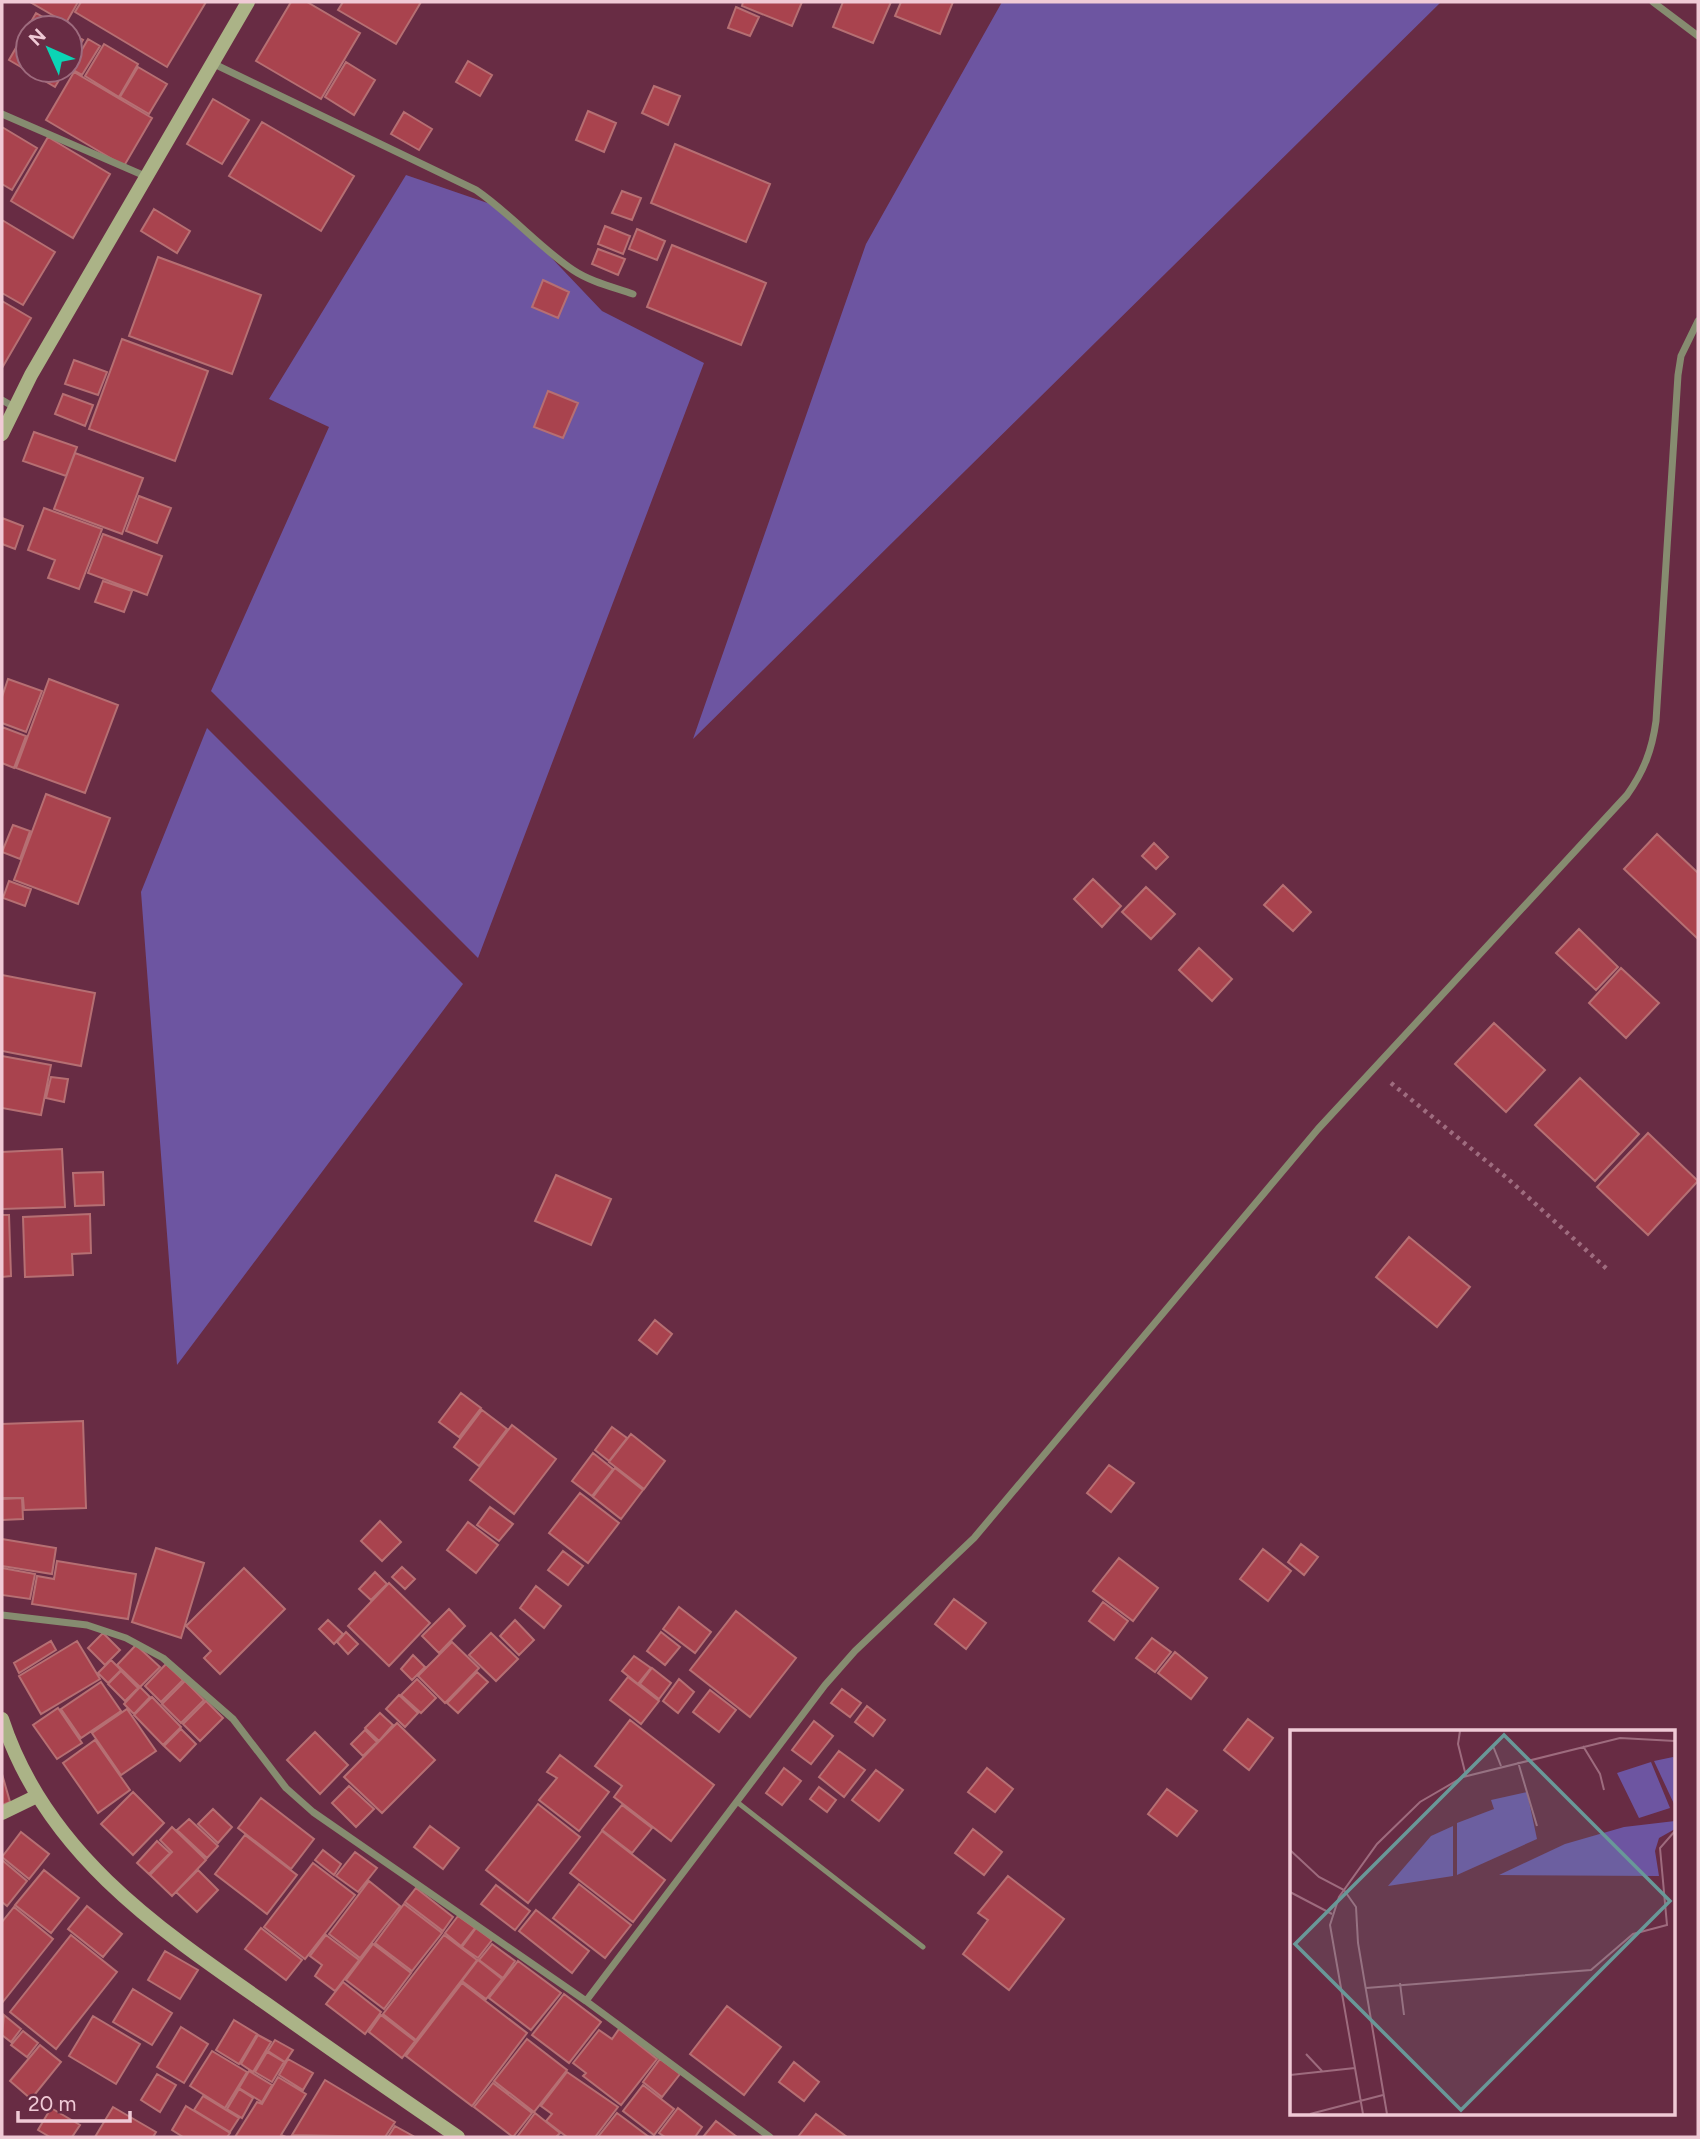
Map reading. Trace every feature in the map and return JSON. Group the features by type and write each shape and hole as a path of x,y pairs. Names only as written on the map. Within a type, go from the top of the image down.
{"street":[{"path":"2,433 8,403 248,2"},
{"path":"1653,2 1698,36"},
{"path":"211,62 476,190 505,209 574,271 598,283 634,294"},
{"path":"2,114 145,176"},
{"path":"586,2001 825,1685 855,1651 974,1538 1252,1206 1374,1069 1627,795 1648,760 1656,721 1678,375 1681,356 1698,321"},
{"path":"2,1615 87,1625 127,1639 163,1658 233,1719 286,1788 313,1812 586,2001 770,2137"},
{"path":"2,1719 10,1745 59,1830 86,1862 151,1923 458,2137"},
{"path":"2,1813 37,1796"}],"lane":[{"path":"737,1802 923,1947"}],"path":[{"path":"1374,1069 1507,1178 1608,1270"}],"shaded area":[{"path":"1002,2 1441,2 693,739 866,244"},
{"path":"406,175 505,209 602,311 704,363 478,958 211,691 329,427 269,399"},
{"path":"207,728 463,984 177,1365 141,892"}],"building":[{"path":"30,2 78,2 71,14 51,14"},
{"path":"81,2 206,2 167,67 84,17 84,14 75,12"},
{"path":"291,2 307,2 360,33 321,99 256,61"},
{"path":"343,2 421,2 396,44 338,10"},
{"path":"743,2 802,2 792,26 742,6"},
{"path":"843,2 891,2 873,43 833,27"},
{"path":"901,2 953,2 940,34 895,16"},
{"path":"736,7 759,17 750,36 728,28"},
{"path":"88,39 100,46 84,72 84,46"},
{"path":"104,44 138,64 119,97 85,76"},
{"path":"468,61 492,75 480,96 456,82"},
{"path":"346,62 375,80 354,115 325,97"},
{"path":"138,67 167,84 149,114 120,97"},
{"path":"84,78 152,118 124,166 46,120 67,84 84,84"},
{"path":"654,86 680,96 668,125 642,113"},
{"path":"213,99 249,120 222,164 187,144"},
{"path":"588,111 616,123 604,152 576,140"},
{"path":"404,112 432,129 419,150 391,134"},
{"path":"262,122 354,176 321,231 229,176"},
{"path":"2,127 37,148 12,190 2,184"},
{"path":"48,137 110,174 73,238 11,201"},
{"path":"675,144 770,184 746,242 651,203"},
{"path":"622,191 641,198 632,220 612,213"},
{"path":"154,209 190,231 177,253 141,231"},
{"path":"2,220 55,252 23,305 2,293"},
{"path":"605,226 630,236 623,254 598,244"},
{"path":"637,229 665,241 657,260 629,249"},
{"path":"672,245 766,283 741,345 647,307"},
{"path":"598,249 625,259 618,275 592,264"},
{"path":"158,257 261,295 232,374 129,336"},
{"path":"543,280 569,292 558,318 532,307"},
{"path":"2,301 31,318 2,368"},
{"path":"122,339 208,371 175,461 89,429"},
{"path":"74,360 107,372 98,395 65,384"},
{"path":"548,391 578,403 563,438 534,427"},
{"path":"63,394 93,405 85,426 55,414"},
{"path":"34,432 77,447 66,476 23,461"},
{"path":"75,453 143,478 122,534 54,509"},
{"path":"139,496 171,508 157,543 126,531"},
{"path":"44,508 102,529 79,589 48,578 55,560 28,550"},
{"path":"2,518 23,526 15,549 2,544"},
{"path":"103,534 162,556 147,595 88,573"},
{"path":"103,581 132,591 124,612 95,602"},
{"path":"8,679 42,691 26,732 2,723 2,697"},
{"path":"49,679 118,705 85,793 16,768"},
{"path":"2,727 26,736 14,768 2,763"},
{"path":"46,794 110,818 78,904 14,880"},
{"path":"13,825 30,831 20,859 2,852"},
{"path":"1657,834 1698,873 1698,939 1624,869"},
{"path":"1154,843 1168,857 1156,869 1142,856"},
{"path":"1093,879 1121,906 1102,927 1074,899"},
{"path":"9,881 31,889 25,906 3,898"},
{"path":"1283,885 1311,912 1293,931 1264,905"},
{"path":"1146,887 1175,914 1151,939 1122,912"},
{"path":"1579,929 1618,967 1596,990 1556,953"},
{"path":"1199,948 1232,979 1212,1001 1179,970"},
{"path":"1621,968 1659,1003 1626,1038 1589,1003"},
{"path":"2,975 95,993 81,1066 2,1051"},
{"path":"1494,1023 1545,1070 1506,1112 1455,1064"},
{"path":"2,1056 51,1065 41,1115 2,1108"},
{"path":"51,1077 68,1079 64,1102 46,1098"},
{"path":"1580,1078 1639,1134 1595,1181 1535,1125"},
{"path":"1648,1133 1698,1181 1648,1235 1597,1187"},
{"path":"62,1149 65,1207 2,1209 2,1152"},
{"path":"103,1172 104,1205 75,1206 73,1173"},
{"path":"556,1175 611,1199 591,1245 535,1221"},
{"path":"90,1214 91,1253 72,1254 73,1275 25,1277 23,1217"},
{"path":"2,1215 9,1215 11,1276 2,1277"},
{"path":"1409,1237 1470,1287 1437,1327 1376,1277"},
{"path":"655,1320 672,1334 657,1354 639,1340"},
{"path":"461,1393 481,1408 459,1437 439,1422"},
{"path":"482,1410 507,1429 479,1466 454,1447"},
{"path":"83,1421 86,1508 24,1510 23,1498 2,1498 2,1424"},
{"path":"512,1425 556,1459 514,1514 470,1480"},
{"path":"612,1427 627,1438 609,1461 595,1450"},
{"path":"631,1434 665,1461 644,1489 609,1462"},
{"path":"593,1453 613,1469 592,1496 572,1481"},
{"path":"1109,1465 1134,1483 1111,1512 1087,1493"},
{"path":"615,1468 643,1490 621,1519 593,1497"},
{"path":"580,1493 619,1523 588,1563 549,1533"},
{"path":"22,1498 23,1519 2,1520 2,1499"},
{"path":"490,1507 513,1524 499,1541 477,1525"},
{"path":"380,1521 401,1542 382,1561 361,1541"},
{"path":"468,1522 498,1545 476,1573 447,1550"},
{"path":"2,1539 56,1548 52,1574 2,1566"},
{"path":"1301,1544 1318,1557 1304,1575 1288,1562"},
{"path":"156,1548 204,1563 181,1638 132,1622"},
{"path":"1263,1549 1291,1571 1268,1601 1240,1579"},
{"path":"563,1551 583,1566 568,1585 548,1570"},
{"path":"1119,1558 1158,1588 1133,1621 1093,1591"},
{"path":"57,1561 136,1574 128,1619 32,1604 37,1576 54,1579"},
{"path":"402,1567 415,1579 405,1589 392,1577"},
{"path":"2,1568 35,1574 30,1599 2,1595"},
{"path":"244,1568 285,1609 220,1674 204,1658 211,1651 186,1626"},
{"path":"375,1572 387,1584 371,1600 359,1589"},
{"path":"389,1583 430,1623 389,1666 348,1626"},
{"path":"536,1586 561,1606 544,1628 520,1608"},
{"path":"954,1599 986,1623 966,1649 935,1624"},
{"path":"1103,1602 1128,1621 1114,1640 1089,1621"},
{"path":"679,1607 711,1632 695,1653 663,1629"},
{"path":"449,1609 465,1626 439,1653 422,1636"},
{"path":"736,1611 796,1658 750,1717 690,1670"},
{"path":"328,1620 343,1634 334,1644 319,1629"},
{"path":"515,1620 534,1640 519,1655 500,1636"},
{"path":"346,1632 358,1644 348,1654 337,1642"},
{"path":"661,1632 680,1647 665,1665 647,1651"},
{"path":"103,1633 120,1650 105,1665 88,1648"},
{"path":"491,1633 518,1659 496,1681 469,1655"},
{"path":"1152,1638 1171,1652 1155,1672 1136,1658"},
{"path":"51,1641 56,1650 19,1673 14,1663"},
{"path":"77,1641 100,1679 41,1714 19,1676"},
{"path":"452,1642 479,1668 445,1703 418,1676"},
{"path":"136,1645 160,1667 140,1687 117,1665"},
{"path":"1175,1652 1207,1678 1191,1699 1158,1673"},
{"path":"413,1655 425,1667 412,1680 401,1669"},
{"path":"634,1656 651,1668 638,1684 622,1671"},
{"path":"111,1660 121,1670 108,1683 98,1673"},
{"path":"166,1664 183,1680 161,1702 145,1686"},
{"path":"652,1668 671,1683 659,1699 640,1684"},
{"path":"121,1671 138,1688 125,1701 108,1684"},
{"path":"477,1672 488,1682 458,1713 447,1703"},
{"path":"628,1677 659,1701 641,1724 610,1700"},
{"path":"417,1679 436,1698 421,1713 401,1695"},
{"path":"679,1679 694,1692 678,1713 663,1701"},
{"path":"185,1681 204,1700 181,1723 162,1704"},
{"path":"101,1682 121,1711 81,1738 61,1709"},
{"path":"140,1687 150,1697 134,1714 124,1704"},
{"path":"842,1689 861,1703 850,1717 831,1703"},
{"path":"710,1690 736,1710 719,1732 693,1712"},
{"path":"399,1695 418,1713 405,1727 386,1709"},
{"path":"152,1697 181,1727 163,1745 134,1715"},
{"path":"206,1701 223,1718 200,1741 183,1724"},
{"path":"867,1706 885,1720 873,1736 855,1722"},
{"path":"58,1708 82,1743 57,1759 33,1725"},
{"path":"127,1709 156,1751 121,1775 92,1733"},
{"path":"380,1713 393,1725 379,1741 365,1728"},
{"path":"1248,1719 1273,1738 1249,1770 1224,1750"},
{"path":"630,1720 714,1785 671,1841 614,1797 622,1786 595,1766"},
{"path":"814,1721 833,1736 811,1764 792,1750"},
{"path":"397,1723 435,1760 382,1813 344,1777"},
{"path":"181,1729 196,1744 180,1761 164,1746"},
{"path":"365,1730 377,1742 363,1756 351,1744"},
{"path":"315,1732 348,1765 320,1794 287,1760"},
{"path":"95,1740 130,1790 98,1813 63,1763"},
{"path":"839,1751 865,1770 844,1797 819,1777"},
{"path":"560,1755 609,1792 579,1831 539,1800 557,1778 547,1772"},
{"path":"784,1768 801,1781 782,1805 766,1793"},
{"path":"987,1768 1013,1789 995,1812 968,1792"},
{"path":"876,1770 903,1790 879,1821 852,1800"},
{"path":"2,1774 10,1802 2,1805"},
{"path":"349,1786 374,1809 356,1827 332,1803"},
{"path":"819,1787 836,1800 827,1812 810,1799"},
{"path":"1167,1789 1197,1811 1177,1836 1148,1814"},
{"path":"133,1792 164,1823 133,1855 101,1824"},
{"path":"261,1798 314,1839 291,1869 238,1828"},
{"path":"538,1804 580,1837 528,1903 486,1870"},
{"path":"622,1805 652,1828 632,1853 602,1830"},
{"path":"213,1809 232,1827 218,1843 198,1824"},
{"path":"189,1819 218,1846 207,1858 177,1830"},
{"path":"430,1826 459,1848 443,1869 414,1847"},
{"path":"172,1827 206,1860 172,1896 150,1875 172,1852 160,1840"},
{"path":"973,1829 1002,1852 984,1875 955,1853"},
{"path":"602,1831 665,1880 633,1922 570,1873"},
{"path":"21,1832 49,1854 29,1879 2,1857"},
{"path":"245,1835 297,1875 267,1914 215,1874"},
{"path":"157,1841 170,1853 149,1874 137,1863"},
{"path":"323,1850 341,1864 334,1875 315,1860"},
{"path":"355,1852 377,1868 358,1892 336,1876"},
{"path":"2,1860 27,1881 7,1906 2,1902"},
{"path":"313,1863 355,1895 305,1959 264,1927"},
{"path":"44,1870 79,1898 51,1933 15,1905"},
{"path":"198,1870 218,1890 197,1912 176,1892"},
{"path":"1008,1876 1064,1919 1009,1990 963,1954 988,1920 978,1913"},
{"path":"369,1881 400,1906 360,1958 329,1934"},
{"path":"579,1884 631,1925 605,1958 553,1918"},
{"path":"496,1885 530,1911 515,1930 481,1904"},
{"path":"416,1888 453,1917 443,1931 405,1902"},
{"path":"404,1904 442,1933 412,1971 375,1943"},
{"path":"87,1906 122,1934 103,1957 68,1929"},
{"path":"14,1907 53,1939 2,2003 2,1922"},
{"path":"536,1910 589,1951 572,1973 519,1931"},
{"path":"458,1916 475,1928 461,1946 445,1933"},
{"path":"261,1928 302,1960 286,1980 245,1949"},
{"path":"476,1928 492,1940 478,1958 462,1947"},
{"path":"71,1935 117,1972 56,2049 10,2012"},
{"path":"326,1935 359,1960 335,1991 315,1976 322,1965 310,1956"},
{"path":"444,1935 477,1960 416,2040 383,2014"},
{"path":"373,1944 411,1973 384,2009 346,1980"},
{"path":"492,1944 515,1961 503,1978 479,1960"},
{"path":"165,1951 198,1970 180,1999 148,1980"},
{"path":"478,1960 502,1979 486,1999 462,1981"},
{"path":"518,1961 561,1993 531,2030 489,1998"},
{"path":"343,1982 381,2012 365,2034 326,2004"},
{"path":"462,1983 527,2033 472,2106 406,2056"},
{"path":"133,1989 172,2013 152,2045 113,2022"},
{"path":"564,1994 601,2022 569,2063 532,2035"},
{"path":"727,2006 781,2047 744,2095 690,2054"},
{"path":"4,2015 21,2029 11,2042 2,2035"},
{"path":"381,2015 415,2041 402,2058 369,2032"},
{"path":"93,2016 140,2044 116,2084 69,2056"},
{"path":"234,2020 257,2034 239,2064 216,2050"},
{"path":"181,2027 208,2044 184,2083 157,2067"},
{"path":"619,2029 657,2059 621,2105 583,2076 586,2073 573,2063 599,2030 612,2039"},
{"path":"23,2031 38,2043 27,2057 11,2045"},
{"path":"258,2035 271,2042 253,2072 241,2064"},
{"path":"527,2039 567,2070 534,2112 494,2081"},
{"path":"275,2040 293,2050 285,2062 268,2051"},
{"path":"40,2045 61,2062 31,2099 10,2081"},
{"path":"212,2051 247,2072 225,2108 190,2086"},
{"path":"267,2052 284,2062 272,2082 255,2072"},
{"path":"288,2059 313,2073 303,2090 279,2075"},
{"path":"660,2059 680,2074 662,2097 643,2082"},
{"path":"794,2062 819,2082 804,2101 779,2082"},
{"path":"249,2071 272,2085 262,2102 239,2088"},
{"path":"567,2072 618,2107 595,2137 567,2137 546,2121 552,2114 541,2106"},
{"path":"157,2074 176,2085 160,2112 141,2100"},
{"path":"278,2077 306,2094 281,2135 286,2137 235,2137 257,2102 262,2104"},
{"path":"325,2080 395,2122 385,2137 292,2135"},
{"path":"493,2083 532,2113 513,2137 474,2107"},
{"path":"643,2085 674,2109 654,2135 623,2111"},
{"path":"239,2089 253,2098 242,2118 227,2109"},
{"path":"203,2096 239,2118 230,2132 194,2110"},
{"path":"186,2106 230,2133 227,2137 183,2137 172,2130"},
{"path":"113,2107 156,2132 153,2137 95,2137"},
{"path":"51,2108 80,2125 72,2137 50,2137 38,2130"},
{"path":"678,2108 702,2127 695,2137 665,2137 659,2133"},
{"path":"535,2113 560,2133 556,2137 517,2137"},
{"path":"617,2113 649,2137 598,2137"},
{"path":"816,2114 847,2137 798,2137"},
{"path":"716,2121 737,2137 703,2137"},
{"path":"395,2126 413,2136 388,2137"}]}
